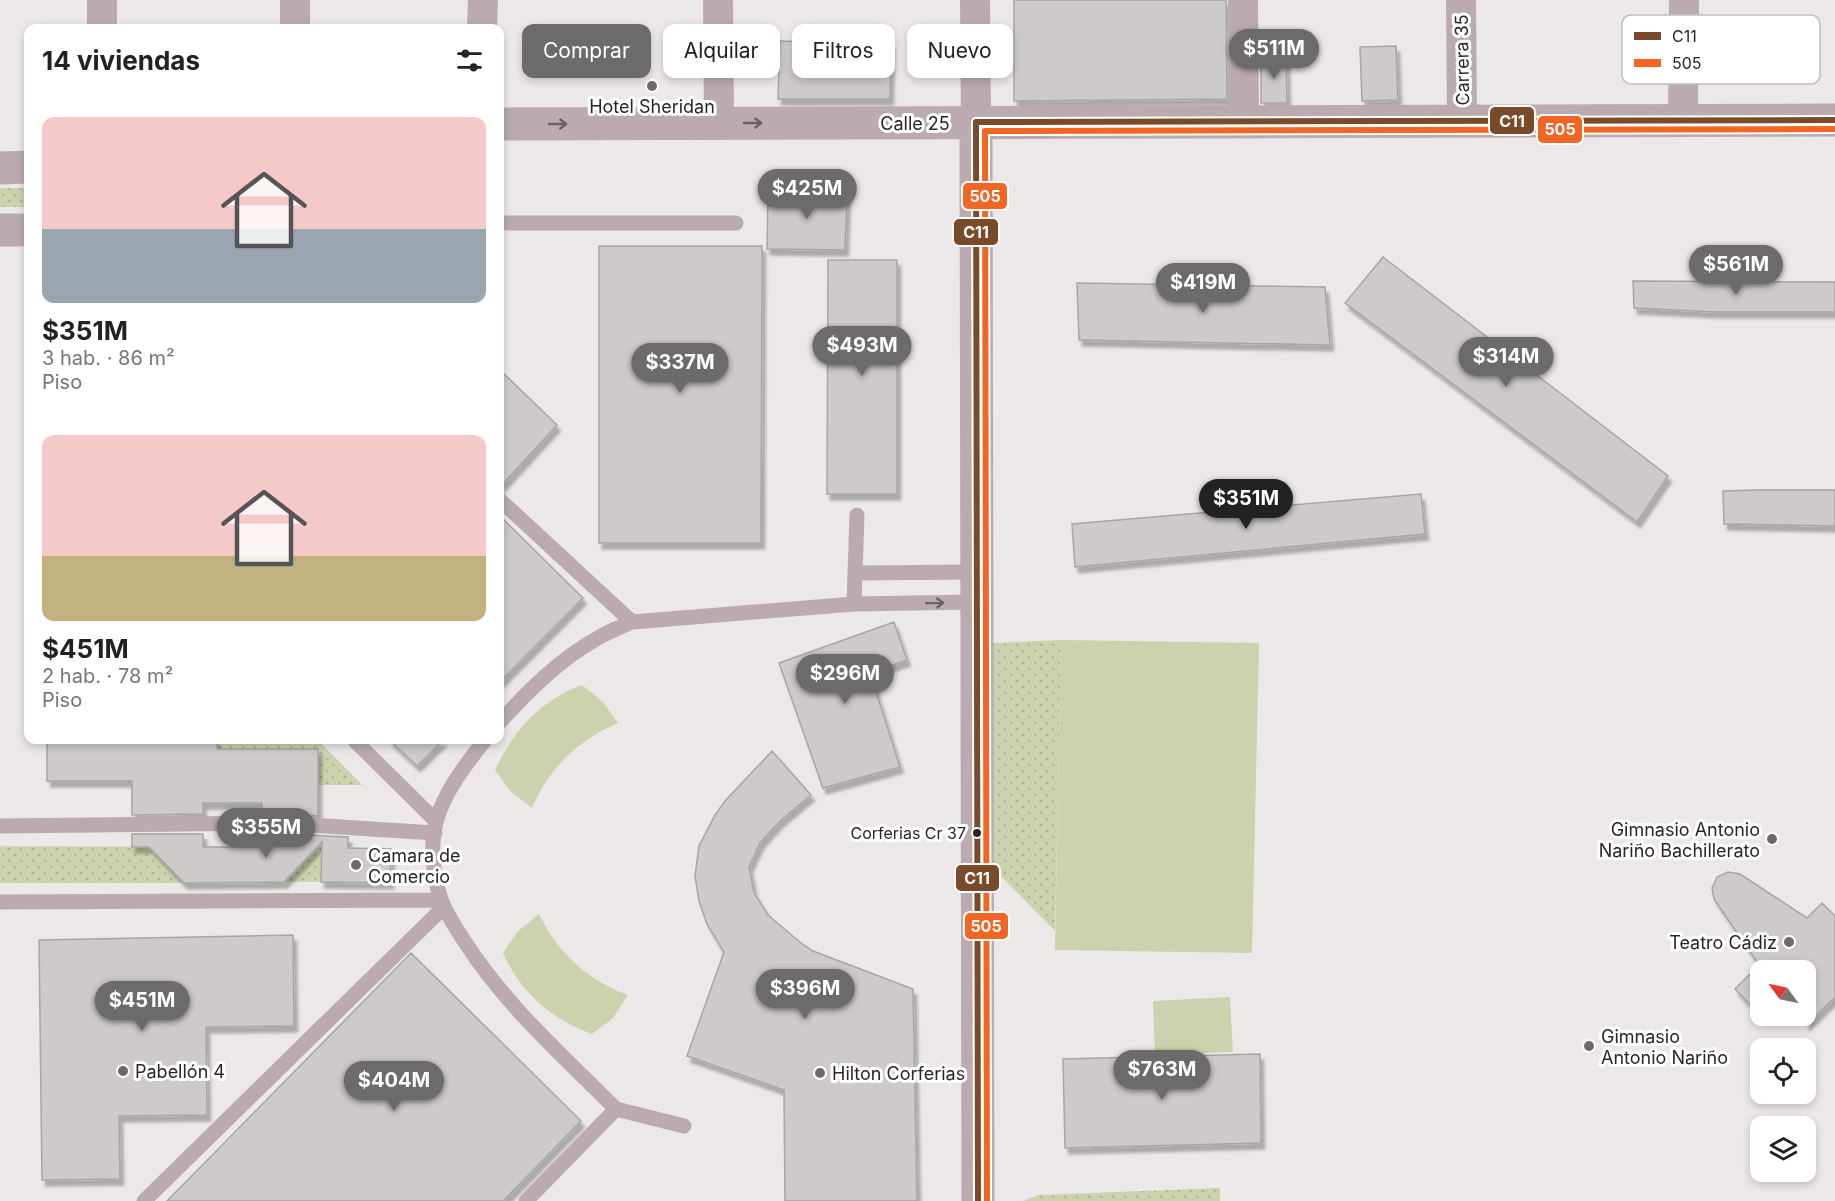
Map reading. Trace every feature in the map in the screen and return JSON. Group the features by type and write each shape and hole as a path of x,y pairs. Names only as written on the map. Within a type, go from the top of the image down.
{"street":[{"path":"102,0 102,24"},
{"path":"295,0 295,24"},
{"path":"482,24 483,0"},
{"path":"718,0 719,123"},
{"path":"975,0 978,1201"},
{"path":"1243,0 1244,122"},
{"name":"Carrera 35","path":"1461,0 1462,121"},
{"path":"1684,0 1684,15"},
{"path":"1683,84 1683,121"},
{"name":"Calle 25","path":"504,124 1835,120"},
{"path":"0,168 24,167"},
{"path":"0,230 24,230"}],"lane":[{"path":"504,223 736,223"},
{"path":"504,504 632,622"},
{"path":"854,604 857,515"},
{"path":"855,573 977,587"},
{"path":"504,718 540,681 569,656 600,636 632,622 854,604 977,587"},
{"path":"358,744 436,827"},
{"path":"481,744 450,790 436,827 433,860 442,903 491,981 616,1109 684,1126"},
{"path":"0,826 277,823 436,827"},
{"path":"0,902 442,903"},
{"path":"144,1201 442,903"},
{"path":"526,1201 616,1109"}],"green space":[{"path":"0,188 24,188 24,207 0,207"},
{"path":"1061,640 1055,931 993,868 992,643"},
{"path":"1061,640 1259,643 1252,953 1055,950"},
{"path":"582,685 603,702 618,723 590,738 566,757 547,780 532,808 510,791 495,770 510,742 530,718 554,699"},
{"path":"217,744 322,744 362,785 318,785 318,749 250,749 249,803 217,803"},
{"path":"0,846 184,847 167,865 184,883 0,883"},
{"path":"283,847 322,847 321,882 284,882"},
{"path":"539,914 555,941 575,964 599,981 628,995 613,1018 592,1034 564,1021 539,1003 518,980 503,953 518,931"},
{"path":"1230,997 1233,1052 1155,1055 1153,1001"},
{"path":"1220,1188 1220,1201 1023,1201 1039,1195"}],"building":[{"path":"1014,0 1226,0 1227,99 1014,101"},
{"path":"780,41 792,41 792,78 890,78 890,99 778,99"},
{"path":"1396,46 1398,100 1362,101 1360,47"},
{"path":"1261,57 1286,57 1287,103 1261,103"},
{"path":"768,190 847,192 845,250 767,249"},
{"path":"599,246 762,246 761,543 599,543"},
{"path":"1383,257 1668,476 1637,522 1345,303"},
{"path":"828,260 897,260 897,494 827,494"},
{"path":"1633,281 1835,282 1835,312 1716,312 1634,308"},
{"path":"1077,283 1325,287 1330,345 1079,340"},
{"path":"504,374 557,425 504,483"},
{"path":"1835,490 1835,526 1724,524 1723,491"},
{"path":"1421,494 1425,534 1075,567 1072,524"},
{"path":"504,520 583,598 504,678"},
{"path":"894,622 907,660 870,673 900,767 823,788 779,663"},
{"path":"47,744 217,744 217,749 318,749 318,816 262,813 262,803 203,803 203,814 132,815 132,781 47,781"},
{"path":"393,744 439,744 417,766"},
{"path":"772,751 811,795 780,821 760,843 749,867 754,893 768,915 813,951 913,989 917,1201 785,1201 784,1090 687,1056 724,952 707,924 699,901 695,876 699,846 725,801"},
{"path":"262,833 348,837 348,848 391,849 390,883 321,882 322,842 284,882 184,883 149,847 132,847 132,834 203,834 203,847 262,847"},
{"name":"Teatro Cádiz","path":"1728,872 1740,874 1807,918 1822,903 1835,916 1835,997 1816,1015 1816,960 1756,960 1714,899 1712,888 1717,877"},
{"name":"Pabellón 4","path":"293,935 294,1026 206,1027 207,1115 119,1116 120,1179 42,1180 39,940"},
{"path":"411,953 581,1121 503,1201 167,1201"},
{"name":"Teatro Cádiz","path":"1750,974 1750,1005 1735,989"},
{"path":"1260,1054 1261,1143 1065,1148 1063,1059"}],"transit line":[{"name":"C11","path":"978,1201 976,122 1835,120"},
{"name":"505","path":"987,1201 985,131 1835,129"}],"place":[{"name":"Hotel Sheridan","path":"652,86"},
{"name":"Corferias Cr 37","path":"977,833"},
{"name":"Gimnasio Antonio Nariño Bachillerato","path":"1772,839"},
{"name":"Camara de Comercio","path":"356,865"},
{"name":"Teatro Cádiz","path":"1789,942"},
{"name":"Gimnasio Antonio Nariño","path":"1589,1046"},
{"name":"Pabellón 4","path":"123,1071"},
{"name":"Hilton Corferias","path":"820,1073"}]}
